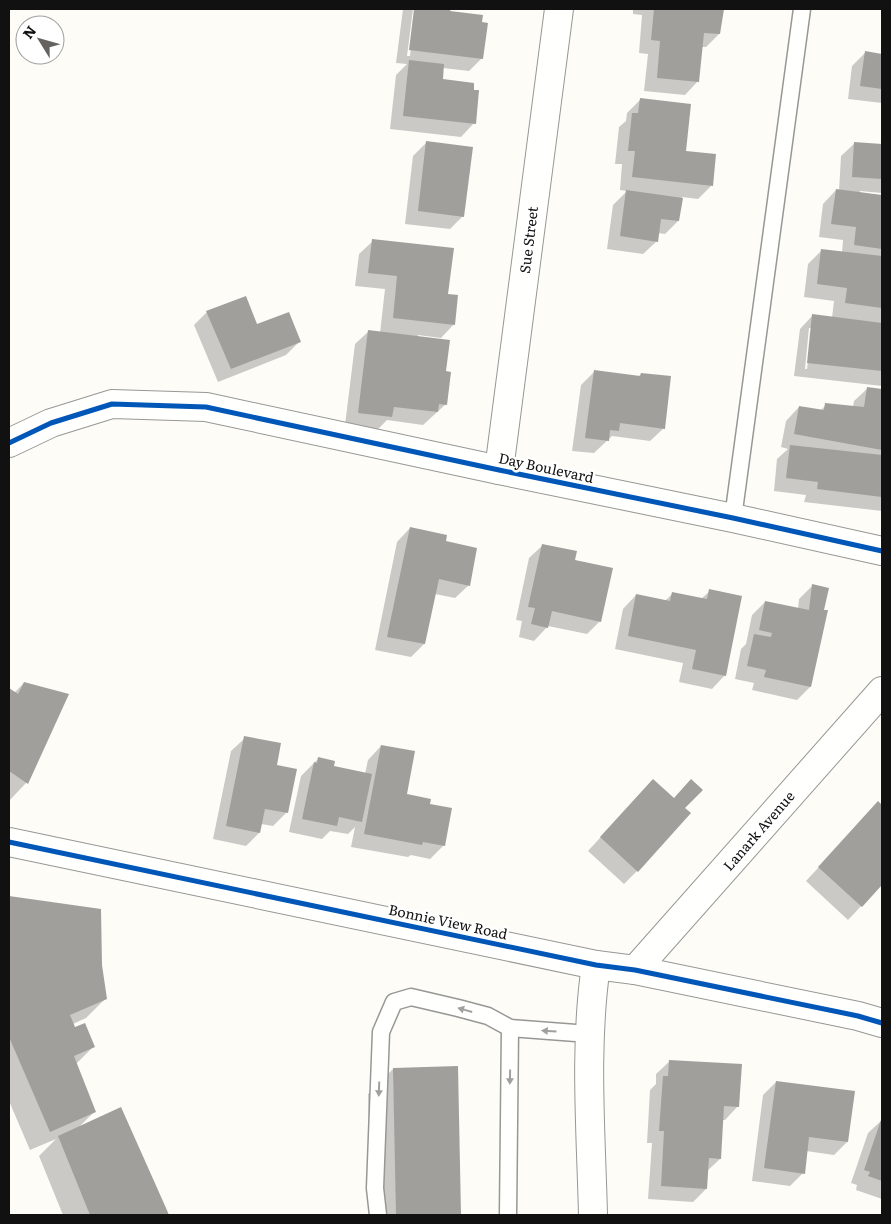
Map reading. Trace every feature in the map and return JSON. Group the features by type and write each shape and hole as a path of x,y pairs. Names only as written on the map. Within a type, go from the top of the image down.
{"street":[{"name":"Sue Street","path":"499,470 559,9"},
{"name":"Day Boulevard","path":"9,443 51,423 112,404 206,407 882,551"},
{"name":"Lanark Avenue","path":"635,970 882,691"},
{"name":"Bonnie View Road","path":"9,842 596,965 635,970 858,1016 882,1023"},
{"path":"593,1215 589,1034 596,965"}],"lane":[{"path":"734,518 802,9"},
{"path":"378,1215 375,1188 381,1032 394,1002 411,997 488,1016 510,1028 589,1034"},
{"path":"508,1215 510,1028"}],"building":[{"path":"414,9 451,9 450,11 483,15 482,22 488,23 483,59 409,50"},
{"path":"654,9 724,9 720,34 704,33 699,82 657,78 660,41 651,40"},
{"path":"865,51 882,54 882,89 860,86"},
{"path":"409,60 444,64 443,79 474,83 474,90 479,90 476,124 403,116"},
{"path":"640,98 691,104 686,151 716,154 713,186 632,177 635,151 628,151 632,113 638,113"},
{"path":"426,141 473,147 464,217 418,211"},
{"path":"854,142 882,144 882,179 852,177"},
{"path":"836,189 882,195 882,249 854,245 856,227 831,224"},
{"path":"626,190 683,198 679,221 661,219 658,242 620,236"},
{"path":"372,239 454,248 448,294 458,295 455,325 393,318 397,276 368,273"},
{"path":"821,249 882,256 882,308 845,303 847,288 817,284"},
{"path":"246,296 257,324 289,312 301,342 231,369 206,311"},
{"path":"812,314 882,323 882,371 807,363"},
{"path":"368,330 450,340 446,371 451,372 447,405 439,404 438,412 394,407 392,417 358,413"},
{"path":"594,370 640,376 641,373 671,376 665,429 620,423 619,431 610,430 609,441 585,438"},
{"path":"867,387 882,389 882,450 794,434 799,406 824,410 825,403 864,407"},
{"path":"790,445 882,455 882,497 817,489 818,482 786,478"},
{"path":"410,527 447,535 446,541 477,548 470,586 439,579 425,644 387,637"},
{"path":"542,544 577,551 575,560 613,568 601,622 552,611 548,628 531,624 535,608 528,607"},
{"path":"812,584 829,588 824,610 828,610 811,687 764,677 766,670 747,666 754,634 771,637 772,633 759,630 765,601 809,610"},
{"path":"709,589 742,596 726,676 692,669 696,650 628,636 636,594 670,601 672,592 707,599"},
{"path":"24,682 69,694 28,784 9,771 9,688 18,694"},
{"path":"244,736 281,743 277,765 297,769 288,813 265,809 260,833 226,826"},
{"path":"381,745 415,751 407,794 431,799 430,804 452,808 445,846 423,842 422,845 364,834"},
{"path":"318,757 335,761 334,766 372,774 362,822 339,817 337,826 302,819 314,762 317,763"},
{"path":"653,779 674,798 691,779 703,790 685,808 691,813 638,872 600,837"},
{"path":"878,801 882,805 882,885 862,907 818,867"},
{"path":"9,896 101,909 102,965 107,999 70,1015 75,1027 85,1023 95,1047 74,1056 96,1112 50,1132 9,1037"},
{"path":"669,1060 742,1064 739,1107 724,1106 721,1159 709,1158 707,1189 661,1186 664,1131 659,1131 663,1076 668,1076"},
{"path":"458,1066 461,1215 396,1215 393,1068"},
{"path":"776,1081 855,1091 848,1142 809,1137 805,1174 764,1168"},
{"path":"121,1107 169,1215 90,1215 58,1136"},
{"path":"882,1117 882,1181 868,1176 870,1172 864,1170"}],"cycle path":[{"path":"9,443 51,423 112,404 206,407 882,551"},
{"path":"9,842 596,965 635,970 858,1016 882,1023"}]}
